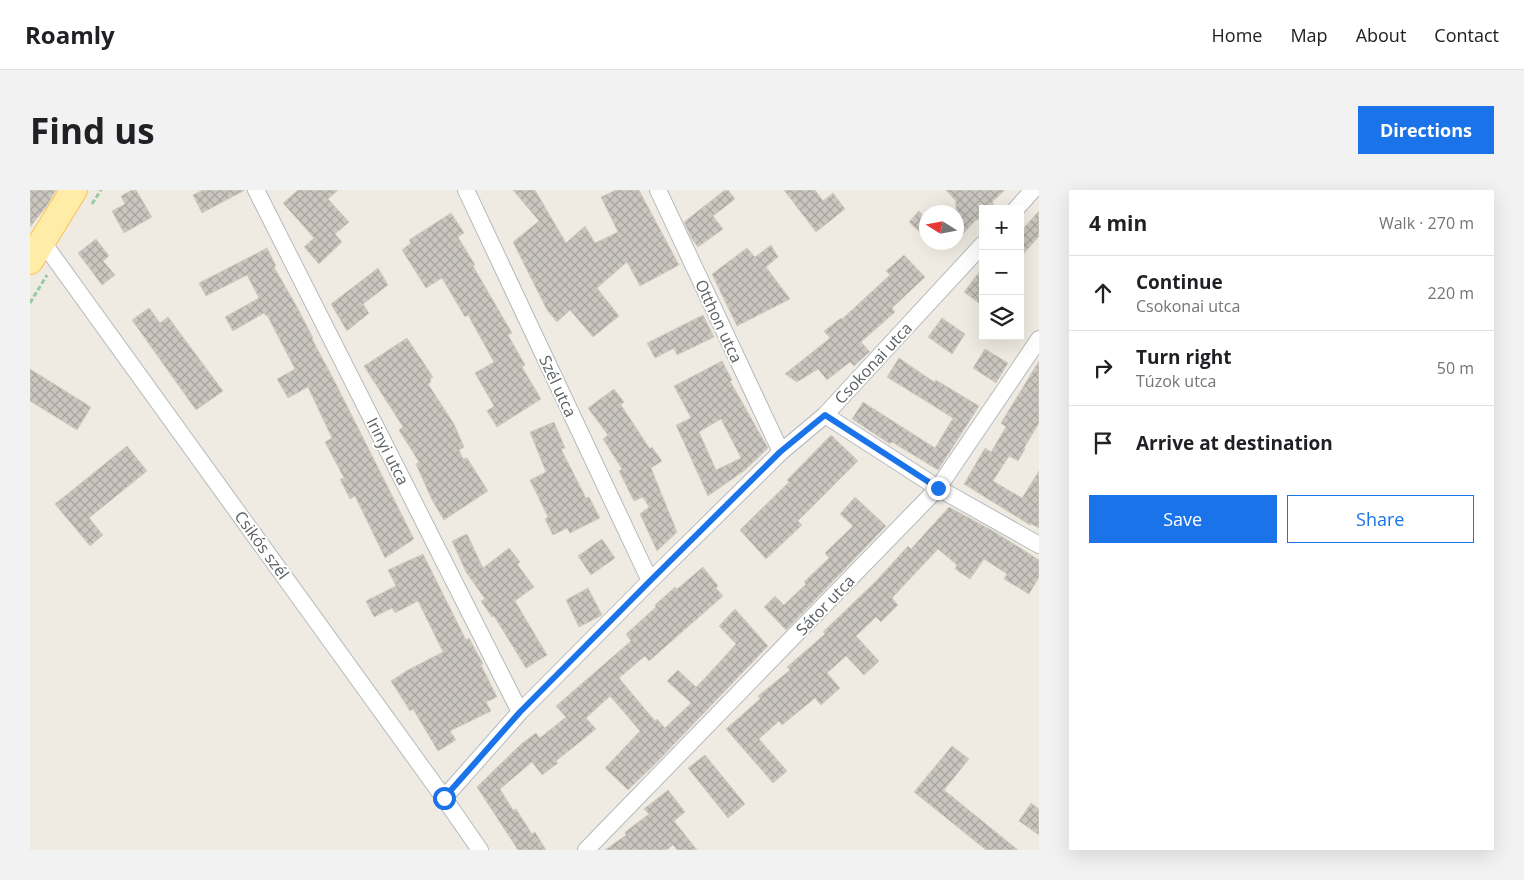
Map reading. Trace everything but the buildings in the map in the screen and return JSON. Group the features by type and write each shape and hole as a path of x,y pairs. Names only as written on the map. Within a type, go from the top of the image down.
{"main road":[{"path":"43,254 74,190"}],"street":[{"name":"Irinyi utca","path":"256,190 520,712"},
{"name":"Szél utca","path":"466,190 650,581"},
{"name":"Otthon utca","path":"658,190 780,452"},
{"path":"1020,205 1033,190"},
{"name":"Csokonai utca","path":"444,798 520,712 650,581 780,452 825,415 979,248"},
{"name":"Csikós szél","path":"43,254 444,798 480,850"},
{"name":"Sátor utca","path":"586,850 938,488 1032,363 1039,339"},
{"path":"825,415 938,488 1039,545"}],"path":[{"path":"30,303 43,254"}],"route":[{"path":"444,798 520,712 650,581 780,452 825,415 938,488"}]}
